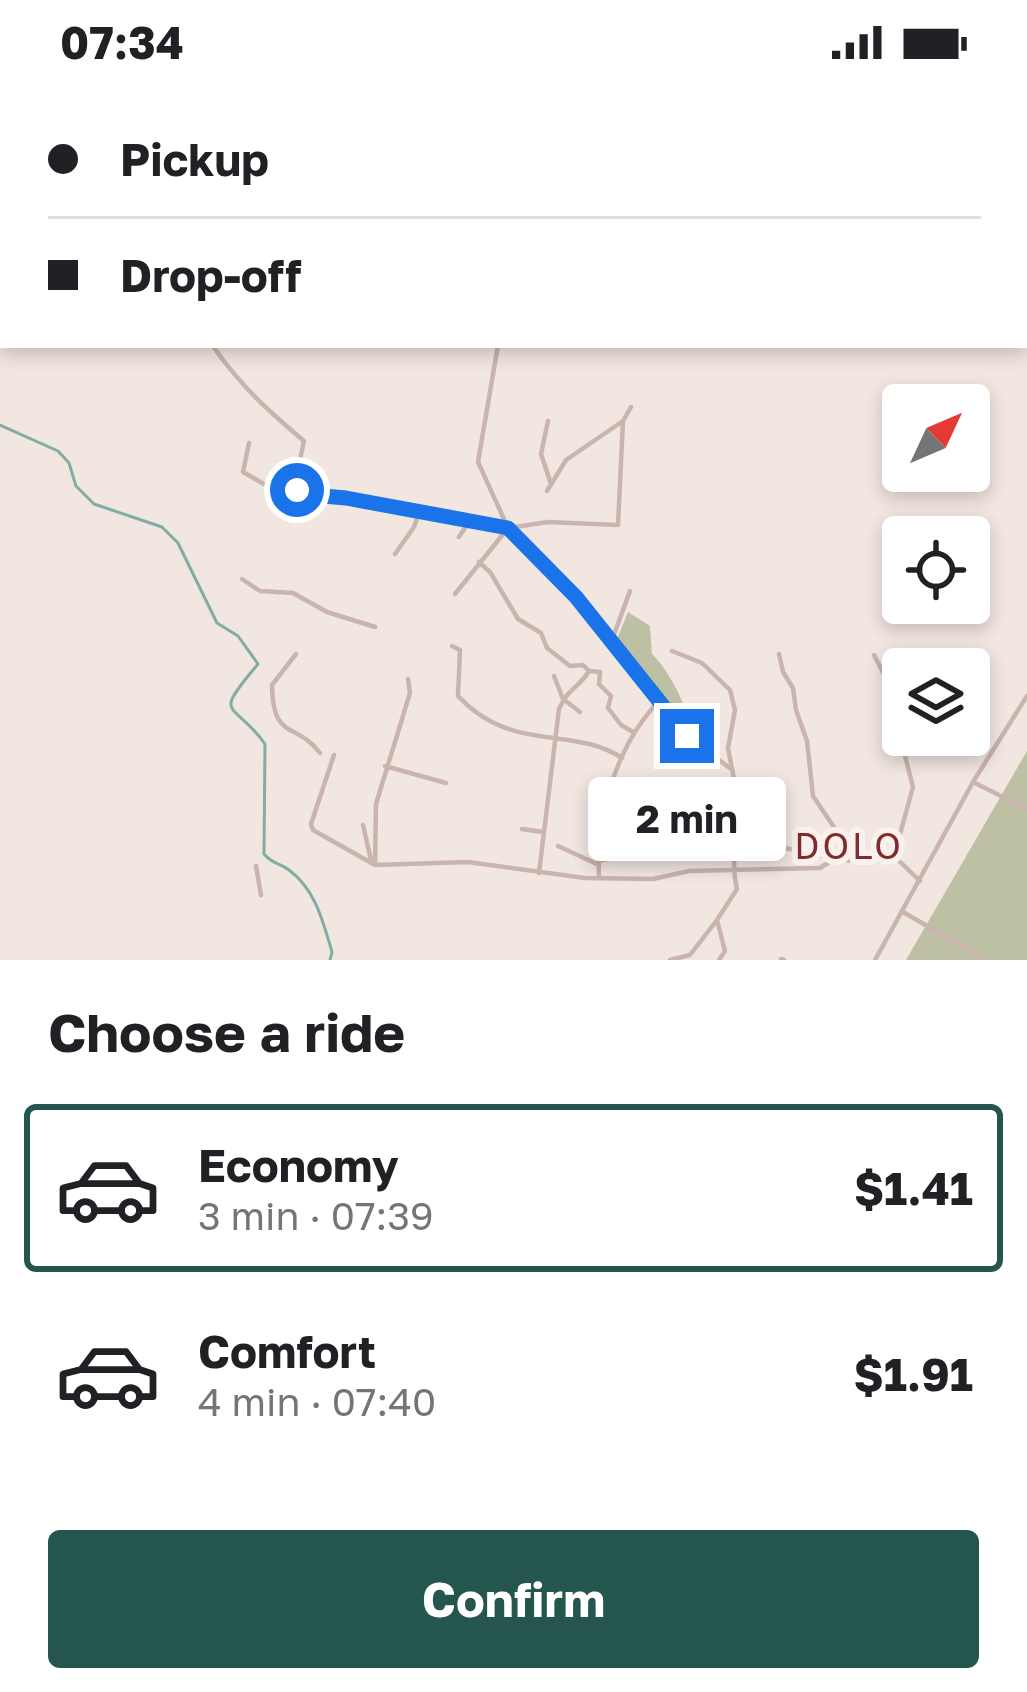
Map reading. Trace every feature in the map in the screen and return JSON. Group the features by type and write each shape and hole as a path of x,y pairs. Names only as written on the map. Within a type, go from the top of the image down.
{"street":[{"path":"214,348 257,403 304,441 296,478 300,494"},
{"path":"497,348 478,462 507,529"},
{"path":"548,421 541,454 549,487 556,471 577,449 622,421 631,406"},
{"path":"455,594 507,529 548,522 618,525 622,421"},
{"path":"249,443 244,472 266,488 494,523 507,529 576,597 687,736 731,769"},
{"path":"395,554 419,512"},
{"path":"459,536 470,520"},
{"path":"479,562 518,619 541,633 548,648 570,666 583,664 589,671 600,672 599,684 610,696 608,708 633,732"},
{"path":"242,579 260,591 293,593 327,612 375,627"},
{"path":"612,640 630,591"},
{"path":"452,646 460,650 462,675 456,688 466,704 516,734 555,738 622,758"},
{"path":"672,651 702,663 730,690 735,710 728,748 745,836 763,847 831,861 894,856"},
{"path":"296,653 272,686 275,715 287,732 314,743 320,753"},
{"path":"779,655 807,741 813,796 846,845 851,861"},
{"path":"874,655 882,670"},
{"path":"539,874 563,699 589,671"},
{"path":"554,676 563,699 580,712"},
{"path":"375,865 373,834 385,766 410,694 408,679"},
{"path":"874,960 1027,696"},
{"path":"613,772 633,732 660,700"},
{"path":"600,878 613,752"},
{"path":"334,755 311,824 347,852 375,865 468,862 539,874 652,879 689,871 820,868 831,861"},
{"path":"894,856 913,787 904,756"},
{"path":"385,766 446,783"},
{"path":"973,782 1027,809"},
{"path":"363,826 375,865"},
{"path":"522,830 543,832"},
{"path":"670,960 690,955 736,889 732,869 745,836"},
{"path":"558,846 599,863 623,855"},
{"path":"894,856 920,881"},
{"path":"256,866 261,895"},
{"path":"903,912 986,960"},
{"path":"717,920 725,951 719,960"}],"green space":[{"path":"628,612 650,626 652,654 683,702 689,719 684,724 617,639"},
{"path":"1027,751 1027,960 906,960"}],"waterway":[{"path":"0,425 58,451 69,463 76,486 94,504 162,527 178,543 217,623 238,636 258,664 231,702 236,714 265,744 264,854 298,878 312,897 332,952 330,960"}],"district":[{"name":"DOLO","path":"849,846"}],"route":[{"path":"297,490 508,528 576,597 687,736"}]}
